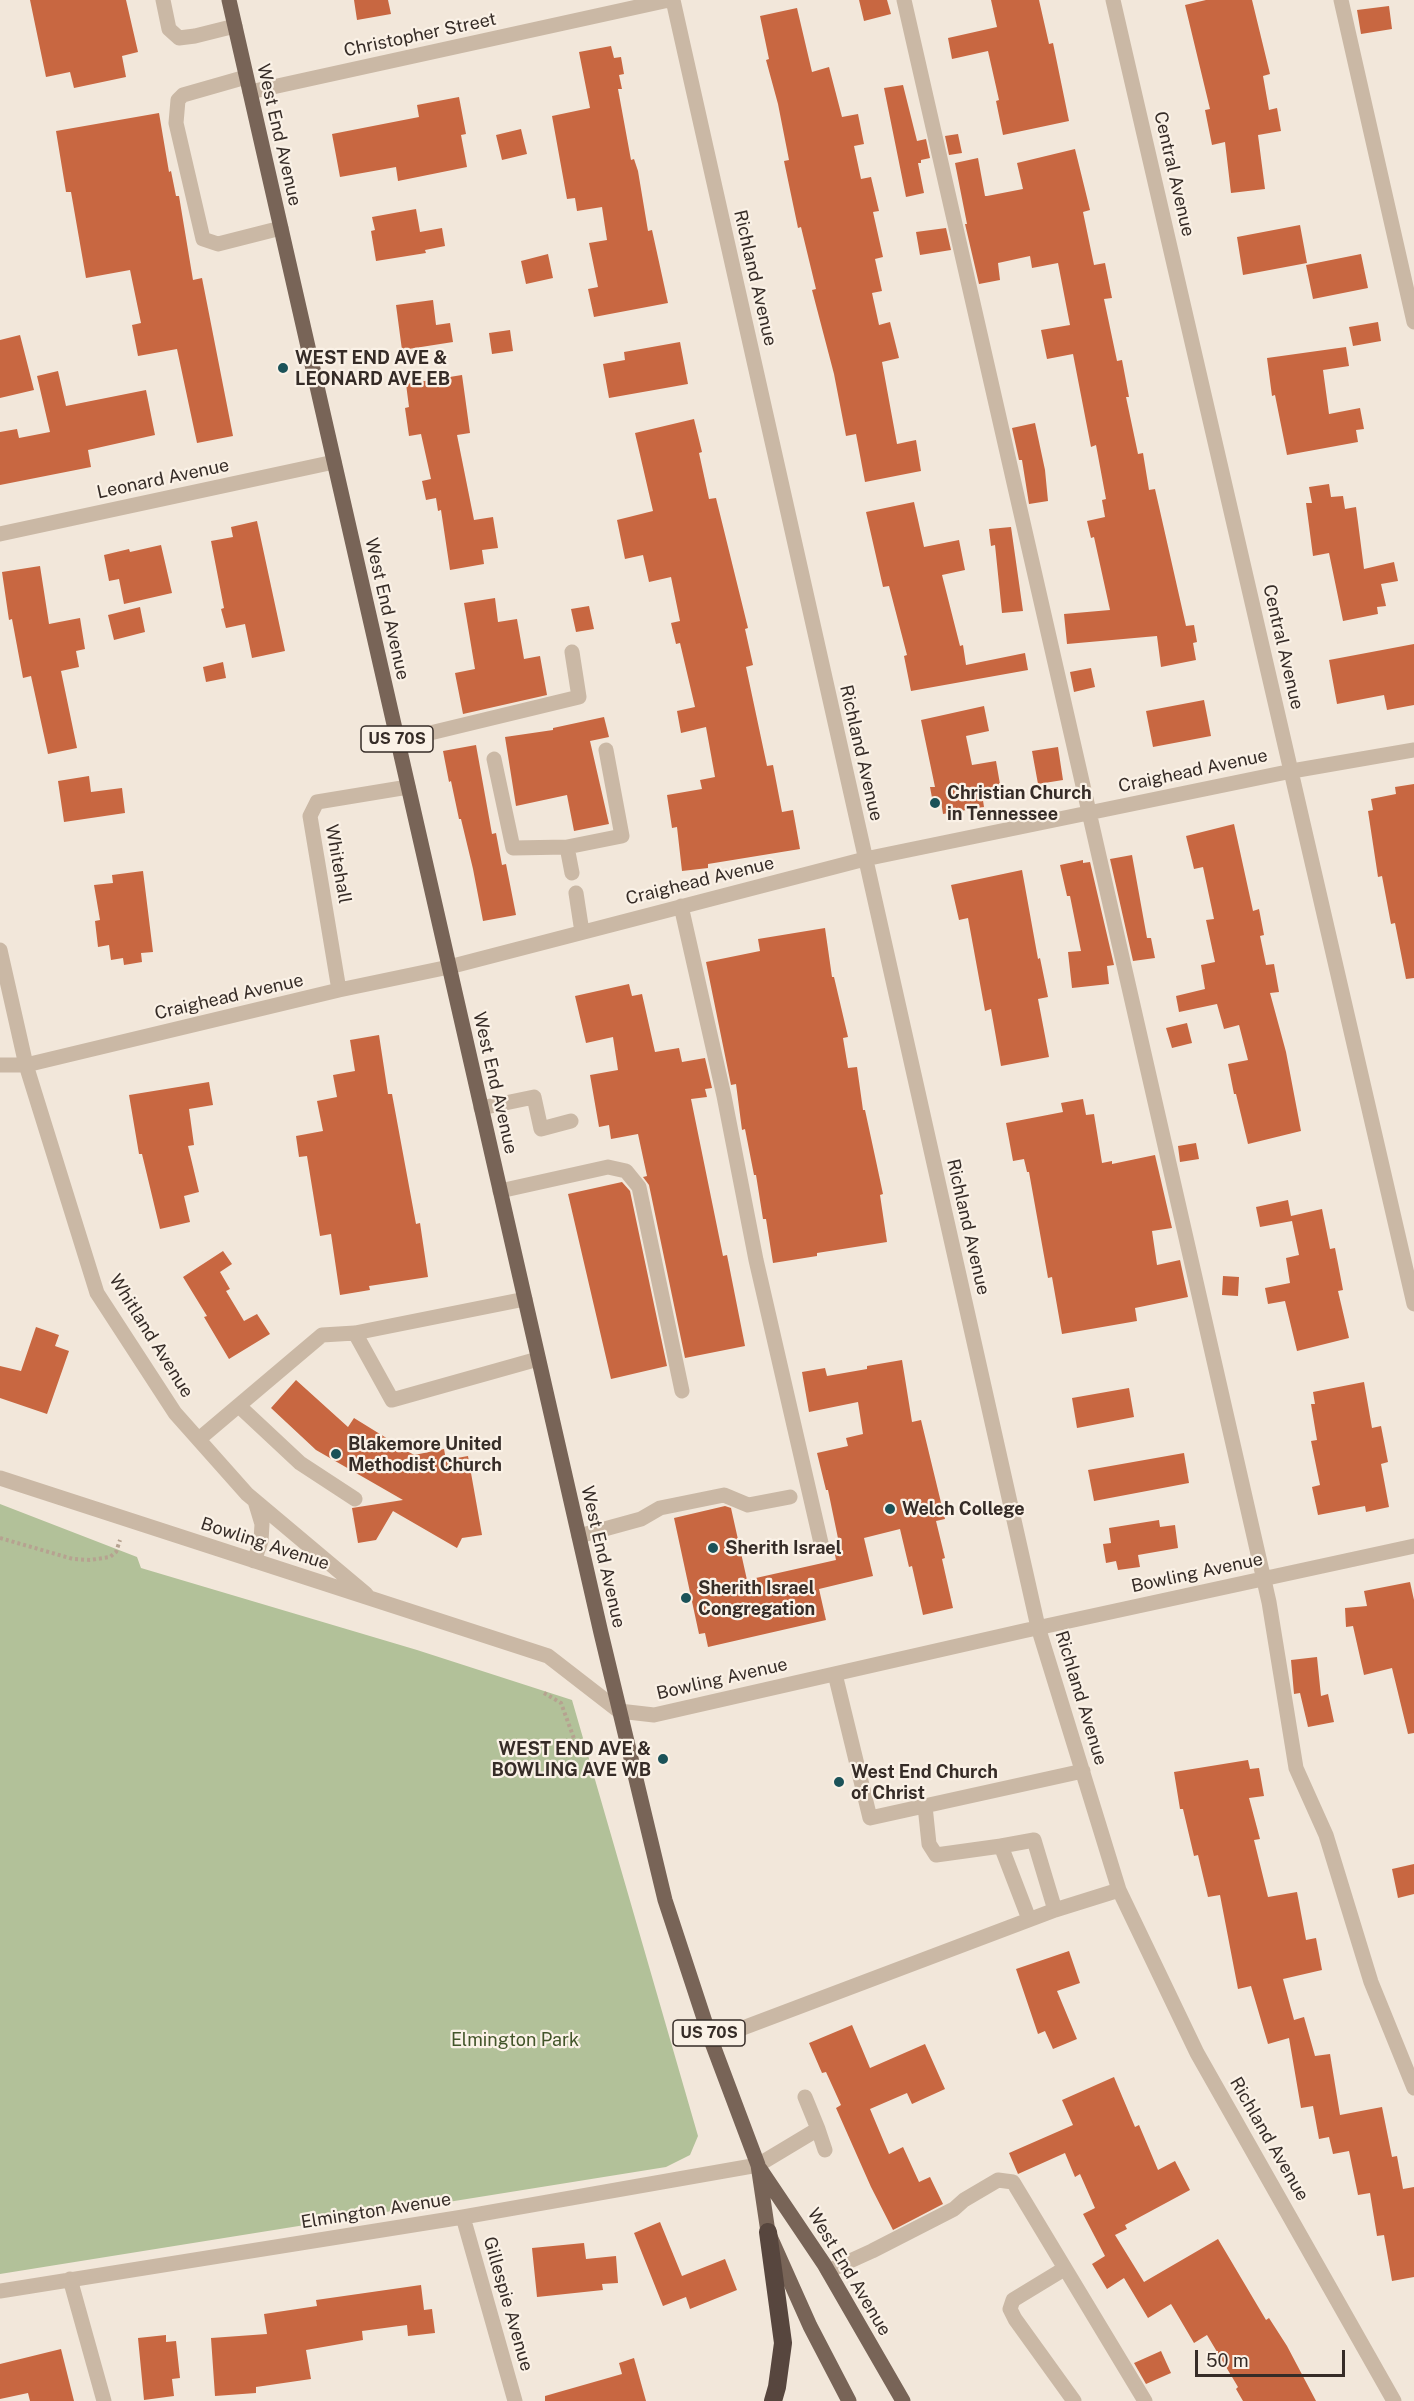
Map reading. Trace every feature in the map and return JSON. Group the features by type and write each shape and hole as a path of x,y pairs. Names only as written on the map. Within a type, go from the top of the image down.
{"highway":[{"path":"768,2232 783,2343 773,2401"}],"main road":[{"name":"West End Avenue","path":"229,0 538,1359 665,1900 711,2040 758,2165 768,2232 810,2326 849,2401"},
{"name":"West End Avenue","path":"758,2165 828,2271 903,2401"}],"street":[{"path":"163,0 169,28 179,38 235,26"},
{"name":"Christopher Street","path":"280,228 218,244 203,239 176,123 178,100 183,95 248,85 671,0"},
{"name":"Richland Avenue","path":"671,0 1038,1628 1119,1890 1197,2054 1394,2401"},
{"path":"904,0 1263,1578 1296,1768 1326,1835 1371,1982 1414,2088"},
{"name":"Central Avenue","path":"1113,0 1414,1304"},
{"path":"1341,0 1414,322"},
{"name":"Leonard Avenue","path":"0,534 334,462"},
{"path":"397,741 579,697 572,652"},
{"path":"494,759 513,848 567,847 622,836 606,750"},
{"name":"Craighead Avenue","path":"0,1065 26,1065 339,990 449,967 865,859 1292,771 1414,750"},
{"name":"Whitehall","path":"339,990 310,816 317,802 408,787"},
{"path":"567,847 572,873"},
{"path":"576,893 582,932"},
{"path":"681,906 724,1096 756,1260 821,1543"},
{"name":"Whitland Avenue","path":"0,950 26,1065 97,1293 176,1413 199,1439 255,1501 373,1599"},
{"path":"481,1108 534,1097 541,1130 571,1121"},
{"path":"500,1191 608,1167 626,1171 639,1187 682,1391"},
{"path":"199,1439 322,1335 355,1333 525,1299"},
{"path":"355,1333 392,1400 538,1359"},
{"path":"239,1406 300,1463 355,1499"},
{"name":"Bowling Avenue","path":"0,1478 548,1656 619,1711 654,1715 1414,1546"},
{"path":"579,1536 641,1518 660,1508 724,1495 748,1505 790,1497"},
{"path":"254,1561 261,1541 262,1524 255,1501"},
{"path":"835,1674 870,1818 1083,1771"},
{"path":"925,1806 929,1844 936,1855 1034,1840 1055,1910"},
{"path":"1001,1846 1029,1919"},
{"path":"711,2040 1029,1919 1119,1890"},
{"path":"805,2097 825,2150"},
{"path":"758,2165 818,2129"},
{"name":"Elmington Avenue","path":"0,2291 463,2217 758,2165"},
{"path":"828,2271 954,2209 964,2200 998,2180 1013,2182 1145,2401"},
{"name":"Gillespie Avenue","path":"463,2217 515,2401"},
{"path":"1064,2269 1013,2300 1010,2309 1074,2401"},
{"path":"70,2279 104,2401"}],"path":[{"path":"0,1538 73,1559 90,1560 110,1557 116,1552 120,1540"},
{"path":"544,1693 561,1703 576,1744 589,1747"}],"green space":[{"name":"Elmington Park","path":"0,1504 137,1557 141,1568 417,1650 572,1700 698,2136 690,2155 666,2167 0,2274"}],"building":[{"path":"30,0 126,0 138,52 122,56 126,77 74,88 70,72 46,77"},
{"path":"354,0 388,0 391,14 357,20"},
{"path":"859,0 887,0 891,14 864,21"},
{"path":"991,0 1039,0 1049,44 1053,43 1069,121 1003,135 996,101 999,100 988,51 952,59 948,38 997,27"},
{"path":"1206,0 1252,0 1270,74 1263,76 1269,110 1277,108 1281,131 1258,135 1265,189 1231,193 1225,142 1212,145 1205,110 1210,109 1185,5"},
{"path":"1389,6 1392,29 1361,34 1357,10"},
{"path":"797,8 812,72 829,67 842,117 858,114 864,144 854,146 861,179 871,177 879,211 873,212 883,257 875,259 882,291 872,293 879,325 890,322 899,358 882,362 897,444 916,440 921,471 865,482 856,434 846,436 834,374 812,290 816,289 801,227 798,228 784,161 789,160 778,104 766,60 769,59 760,16"},
{"path":"611,46 614,58 621,57 624,74 619,75 622,89 618,89 631,160 634,159 638,171 648,231 652,230 668,303 594,317 588,289 598,287 589,243 607,240 602,207 577,211 575,198 567,199 552,116 590,108 579,52"},
{"path":"903,85 917,141 926,139 930,158 918,163 924,193 906,197 884,88"},
{"path":"459,97 466,134 461,135 467,167 398,181 396,167 340,177 332,134 419,117 417,105"},
{"path":"159,113 169,172 171,171 176,196 179,196 193,280 202,278 233,436 197,443 177,349 138,356 132,325 141,323 130,270 86,278 71,192 66,192 56,131"},
{"path":"521,129 527,154 502,160 496,135"},
{"path":"958,134 962,153 949,155 945,136"},
{"path":"1075,149 1090,210 1083,212 1094,265 1105,263 1112,298 1104,299 1117,361 1122,360 1129,397 1126,397 1138,454 1143,453 1149,490 1155,489 1186,626 1194,625 1197,642 1193,643 1196,660 1161,667 1157,636 1067,644 1064,614 1110,610 1094,537 1091,538 1087,521 1105,517 1102,500 1106,499 1096,445 1091,447 1073,354 1047,359 1041,330 1070,325 1058,263 1032,268 1030,256 998,263 1000,280 979,284 965,224 967,224 955,163 978,158 985,196 987,196 1023,189 1017,163"},
{"path":"416,209 420,232 442,228 445,246 425,250 426,253 376,261 371,231 375,230 372,217"},
{"path":"1300,225 1307,263 1243,275 1237,237"},
{"path":"946,228 951,250 920,255 916,232"},
{"path":"548,254 553,278 526,284 521,261"},
{"path":"1361,254 1368,288 1313,299 1306,265"},
{"path":"433,300 436,325 450,323 453,342 402,350 396,305"},
{"path":"1378,322 1381,341 1353,346 1349,327"},
{"path":"510,330 513,351 492,354 489,333"},
{"path":"20,335 34,390 0,398 0,340"},
{"path":"680,342 688,384 609,398 603,364 625,360 624,352"},
{"path":"1346,347 1349,366 1323,370 1329,414 1360,408 1364,429 1356,430 1358,442 1287,455 1275,395 1272,396 1267,358"},
{"path":"58,371 66,406 146,390 155,435 88,450 91,467 0,485 0,432 17,429 19,438 50,432 37,376"},
{"path":"462,375 470,433 457,435 474,520 493,517 498,548 482,550 484,564 450,570 441,510 438,511 436,498 426,500 422,481 431,479 421,434 409,436 405,408 409,407 406,384"},
{"path":"694,419 709,499 716,498 748,628 745,629 753,665 746,667 767,766 773,765 782,812 793,810 800,849 708,864 708,868 682,871 677,827 672,828 667,795 702,789 700,780 715,777 706,727 681,733 677,711 695,707 680,643 676,644 671,623 680,621 671,577 649,582 643,555 625,559 617,520 653,511 635,433"},
{"path":"1035,423 1045,470 1048,501 1029,504 1022,460 1019,460 1012,428"},
{"path":"1329,484 1331,497 1343,496 1345,509 1356,507 1364,569 1394,562 1398,581 1381,584 1386,606 1377,607 1378,614 1343,621 1329,553 1313,556 1306,503 1312,503 1309,487"},
{"path":"914,502 924,547 959,540 965,570 942,575 960,646 963,645 966,665 1025,653 1028,670 911,691 904,656 907,655 889,586 883,587 866,512"},
{"path":"257,521 285,651 252,658 245,624 226,628 211,541 233,537 231,527"},
{"path":"1011,527 1023,611 1002,613 995,545 991,546 989,529"},
{"path":"161,545 172,593 124,604 119,579 109,581 104,555"},
{"path":"40,566 49,624 80,618 85,649 76,651 79,667 61,671 77,748 48,754 31,676 23,678 12,619 9,620 2,572"},
{"path":"495,598 498,622 517,619 524,659 540,656 547,695 463,714 455,673 475,669 464,603"},
{"path":"589,606 594,629 576,632 571,609"},
{"path":"140,607 145,632 114,640 108,615"},
{"path":"1414,644 1414,705 1387,710 1384,695 1337,704 1329,660"},
{"path":"223,662 226,678 206,682 203,667"},
{"path":"1091,668 1095,687 1074,692 1070,672"},
{"path":"1204,700 1211,736 1153,747 1146,711"},
{"path":"984,706 989,731 966,736 972,765 996,761 1001,790 982,794 984,807 943,814 941,801 933,803 930,787 935,787 921,720"},
{"path":"604,717 609,737 590,741 609,824 574,831 567,795 516,806 505,737 553,730 553,728"},
{"path":"476,745 492,834 496,833 502,865 506,864 516,915 483,921 473,869 451,781 449,782 443,751"},
{"path":"1058,747 1063,780 1038,784 1032,751"},
{"path":"89,776 91,792 122,788 125,813 64,822 58,781"},
{"path":"1414,784 1414,978 1406,979 1395,923 1391,924 1382,876 1378,877 1368,811 1373,810 1371,799 1396,794 1395,787"},
{"path":"1234,824 1253,911 1259,909 1264,935 1260,936 1266,965 1274,964 1279,992 1270,993 1286,1052 1301,1131 1248,1144 1228,1064 1248,1060 1239,1025 1224,1029 1217,1004 1179,1012 1176,996 1205,989 1201,965 1215,962 1206,920 1214,919 1203,867 1194,869 1186,836"},
{"path":"1132,855 1147,938 1151,938 1155,958 1133,961 1110,859"},
{"path":"1083,860 1083,863 1090,862 1114,965 1107,966 1109,984 1072,988 1068,952 1081,951 1070,896 1067,896 1060,865"},
{"path":"1022,870 1038,959 1040,958 1048,997 1038,999 1049,1057 1001,1066 991,1009 985,1011 968,918 959,920 951,885"},
{"path":"143,871 153,952 141,953 142,962 124,965 123,958 111,960 109,945 98,947 95,921 100,920 94,885 113,883 112,875"},
{"path":"825,928 832,977 834,977 848,1037 843,1038 848,1068 857,1067 863,1110 865,1110 883,1194 880,1195 887,1242 817,1253 817,1256 773,1263 756,1175 754,1175 745,1129 742,1130 736,1084 731,1085 706,962 760,951 758,939"},
{"path":"629,984 632,996 642,994 655,1052 679,1048 682,1062 705,1058 712,1088 705,1089 707,1097 691,1099 723,1256 727,1255 745,1346 685,1358 649,1185 643,1177 647,1176 638,1134 611,1139 609,1125 599,1127 590,1075 618,1070 613,1037 586,1043 575,996"},
{"path":"1187,1023 1192,1043 1172,1048 1166,1028"},
{"path":"379,1035 388,1094 392,1094 416,1224 420,1223 428,1277 369,1286 370,1290 340,1295 331,1234 320,1236 307,1156 299,1157 296,1136 323,1131 317,1101 337,1097 333,1075 355,1071 350,1040"},
{"path":"209,1082 213,1105 189,1109 194,1145 188,1146 199,1192 184,1196 190,1222 160,1229 142,1154 139,1154 129,1095"},
{"path":"1083,1099 1086,1115 1094,1114 1102,1163 1112,1161 1112,1164 1155,1155 1172,1228 1152,1231 1157,1265 1180,1260 1188,1297 1135,1308 1137,1321 1062,1334 1052,1277 1048,1278 1029,1172 1027,1172 1024,1159 1013,1161 1006,1123 1063,1112 1061,1103"},
{"path":"1196,1143 1199,1159 1180,1162 1178,1146"},
{"path":"622,1182 630,1191 667,1366 611,1379 568,1194"},
{"path":"1288,1200 1291,1216 1322,1209 1330,1249 1335,1248 1343,1290 1338,1291 1349,1338 1297,1351 1285,1301 1268,1304 1265,1288 1290,1283 1286,1258 1299,1255 1292,1221 1260,1227 1256,1207"},
{"path":"223,1251 232,1264 220,1272 230,1289 226,1291 244,1321 257,1314 270,1334 229,1359 204,1317 207,1316 183,1277"},
{"path":"1223,1276 1239,1277 1238,1296 1222,1295"},
{"path":"36,1327 59,1335 55,1346 69,1351 47,1414 0,1398 0,1366 21,1371"},
{"path":"902,1360 912,1422 921,1420 945,1519 936,1521 953,1608 923,1615 912,1566 909,1567 900,1529 864,1538 873,1576 819,1589 826,1620 708,1647 705,1633 699,1634 674,1518 725,1506 731,1508 747,1580 836,1560 834,1550 840,1548 828,1490 826,1490 817,1453 848,1446 846,1438 863,1434 858,1402 809,1412 802,1372 825,1368 827,1376"},
{"path":"296,1380 348,1427 354,1418 414,1455 444,1449 446,1460 468,1456 482,1535 462,1538 457,1548 393,1511 376,1540 358,1543 352,1508 403,1500 316,1450 271,1408"},
{"path":"1364,1382 1372,1428 1381,1426 1388,1462 1381,1464 1389,1507 1366,1512 1365,1506 1318,1515 1312,1487 1320,1485 1311,1441 1317,1440 1311,1404 1315,1404 1313,1392"},
{"path":"1129,1388 1134,1417 1077,1428 1072,1398"},
{"path":"1184,1453 1189,1483 1094,1501 1088,1470"},
{"path":"1159,1520 1160,1527 1175,1525 1178,1548 1138,1555 1140,1567 1118,1570 1116,1561 1106,1563 1103,1544 1111,1543 1109,1528"},
{"path":"1410,1582 1414,1600 1414,1733 1408,1734 1392,1668 1364,1675 1353,1626 1346,1627 1345,1608 1367,1606 1364,1591"},
{"path":"1317,1657 1321,1696 1328,1694 1334,1722 1308,1727 1300,1693 1294,1694 1291,1660"},
{"path":"1248,1760 1250,1769 1259,1768 1264,1796 1249,1798 1260,1839 1254,1840 1268,1897 1297,1892 1306,1940 1316,1938 1322,1970 1283,1979 1294,2020 1304,2017 1315,2056 1330,2054 1340,2115 1382,2107 1392,2157 1397,2156 1403,2189 1414,2187 1414,2277 1392,2281 1384,2235 1377,2236 1370,2193 1358,2195 1349,2151 1333,2154 1329,2137 1319,2139 1313,2106 1301,2108 1289,2038 1268,2044 1251,1986 1238,1989 1220,1895 1208,1897 1198,1855 1194,1856 1183,1809 1180,1809 1174,1772"},
{"path":"1414,1864 1414,1894 1398,1898 1392,1869"},
{"path":"1069,1951 1080,1983 1057,1991 1077,2039 1053,2049 1045,2031 1038,2034 1016,1969"},
{"path":"852,2025 870,2068 925,2044 945,2089 912,2104 907,2093 870,2109 889,2154 903,2147 919,2182 930,2177 943,2204 893,2230 836,2108 841,2105 826,2072 822,2073 809,2043"},
{"path":"1114,2077 1135,2127 1139,2125 1158,2170 1175,2161 1190,2190 1125,2225 1127,2229 1115,2235 1144,2282 1218,2239 1266,2320 1269,2318 1287,2346 1316,2401 1243,2401 1236,2389 1238,2387 1207,2335 1194,2343 1171,2304 1148,2318 1124,2278 1107,2289 1092,2264 1105,2256 1083,2214 1095,2208 1080,2174 1075,2177 1065,2153 1018,2174 1009,2153 1073,2125 1062,2100"},
{"path":"660,2222 682,2276 725,2259 737,2290 690,2309 686,2297 663,2306 634,2233"},
{"path":"584,2243 586,2259 616,2256 618,2283 602,2284 603,2290 537,2297 532,2248"},
{"path":"421,2285 424,2310 432,2309 435,2333 408,2336 407,2325 362,2331 363,2340 306,2350 311,2379 256,2387 256,2393 215,2396 211,2338 267,2334 264,2314 317,2306 316,2300"},
{"path":"166,2335 166,2342 176,2341 180,2378 172,2379 174,2396 144,2400 138,2338"},
{"path":"61,2349 74,2401 30,2401 28,2393 0,2399 0,2364"},
{"path":"1161,2351 1171,2373 1146,2384 1134,2363"},
{"path":"634,2358 646,2401 545,2401 545,2396 622,2374 619,2363"}],"place":[{"name":"WEST END AVE & LEONARD AVE EB","path":"283,368"},
{"name":"Christian Church in Tennessee","path":"935,803"},
{"name":"Blakemore United Methodist Church","path":"336,1454"},
{"name":"Welch College","path":"890,1509"},
{"name":"Sherith Israel","path":"713,1548"},
{"name":"Sherith Israel Congregation","path":"686,1598"},
{"name":"WEST END AVE & BOWLING AVE WB","path":"663,1759"},
{"name":"West End Church of Christ","path":"839,1782"}]}
